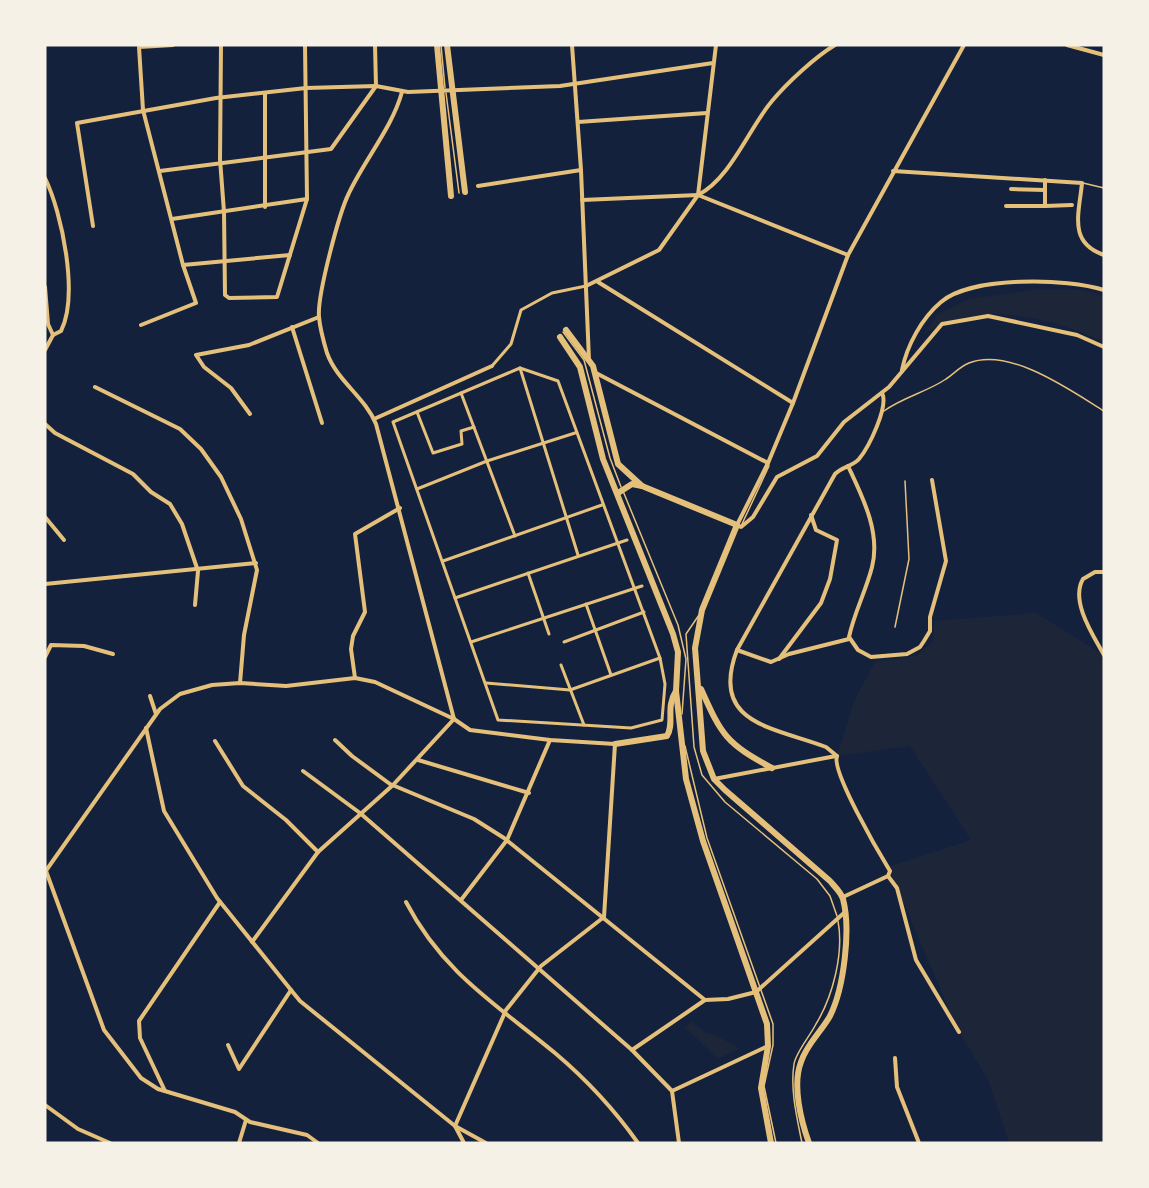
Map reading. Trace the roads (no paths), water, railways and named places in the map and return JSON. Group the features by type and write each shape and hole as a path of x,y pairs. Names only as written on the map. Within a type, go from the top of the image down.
{"main road":[{"path":"437,45 451,196"},
{"path":"447,45 462,193"},
{"path":"642,486 618,464 595,373 589,360 563,333 580,367 600,451 620,491 674,634 678,652 676,691 686,779 703,841 758,990 767,1024 768,1046 760,1088 773,1143"},
{"path":"620,491 632,484 642,486 739,526 702,610 695,648 703,751 714,779 812,865 843,897 846,943 836,996 831,1013 800,1064 800,1102 809,1143"},
{"path":"699,683 723,735 742,752 772,768"},
{"path":"615,744 667,736 670,732 669,702 676,691"}],"street":[{"path":"141,325 196,303 183,265 143,110 139,46 173,45"},
{"path":"221,45 221,163 225,213 226,298 276,297 290,255 307,199 305,45"},
{"path":"160,171 332,149 376,86 375,45"},
{"path":"573,45 582,170 589,360"},
{"path":"374,419 492,366 511,344 521,310 552,294 598,281 661,248 698,195 716,45"},
{"path":"582,200 698,195 705,192 730,163 772,101 835,45"},
{"path":"739,526 793,403 848,255 964,45"},
{"path":"1066,45 1104,55"},
{"path":"93,226 77,123 220,97 306,88 376,86 402,92 576,83 713,63"},
{"path":"402,92 395,111 347,195 321,290 319,317 328,353 338,372 374,419 400,508 454,719"},
{"path":"265,93 265,207"},
{"path":"578,122 707,113"},
{"path":"477,186 582,170"},
{"path":"893,171 1082,183 1078,230 1083,243 1092,251 1104,255"},
{"path":"45,178 58,210 70,302 61,331 53,335 45,350"},
{"path":"1045,180 1045,206"},
{"path":"1011,189 1045,190"},
{"path":"698,195 848,255"},
{"path":"172,219 225,213 307,199"},
{"path":"1006,206 1072,205"},
{"path":"183,265 290,255"},
{"path":"598,281 793,403"},
{"path":"902,370 909,349 921,326 941,302 951,296 988,284 1020,281 1074,282 1104,290"},
{"path":"45,287 48,324 53,335"},
{"path":"739,526 753,517 777,477 817,456 844,422 882,393 942,324 976,316 988,316 1077,335 1104,347"},
{"path":"250,414 231,388 204,367 196,356 249,345 319,317"},
{"path":"292,327 322,423"},
{"path":"520,368 578,555"},
{"path":"520,368 558,381 575,433 660,658 665,684 662,720 631,728 498,720 393,422 461,393 520,368"},
{"path":"595,373 768,463"},
{"path":"95,387 180,429 201,449 221,477 236,508 256,563 256,582 244,635 240,682"},
{"path":"461,393 515,536"},
{"path":"843,897 888,876 890,871 838,772 837,756 826,747 743,715 733,700 728,679 737,650 835,474 861,457 884,411 885,398 882,393"},
{"path":"417,412 434,453 462,444 461,431 474,426"},
{"path":"45,424 55,433 133,474 151,492 170,504 182,524 197,568 199,578 195,605"},
{"path":"417,489 487,461 575,433"},
{"path":"848,466 868,512 876,544 872,567 851,625 849,639"},
{"path":"849,639 865,656 907,654 920,647 930,631 930,617 946,561 932,480"},
{"path":"442,561 602,505"},
{"path":"355,678 351,649 353,636 365,612 355,534 400,508"},
{"path":"779,659 820,603 833,567 837,540 817,531 811,515"},
{"path":"45,517 64,540"},
{"path":"455,598 627,540"},
{"path":"45,584 256,563"},
{"path":"1104,572 1095,572 1083,579 1079,593 1081,606 1104,655"},
{"path":"528,573 549,634"},
{"path":"471,642 642,586"},
{"path":"586,604 611,675"},
{"path":"564,642 644,612"},
{"path":"737,650 769,662 789,654 849,639"},
{"path":"45,657 51,645 84,646 113,654"},
{"path":"486,683 570,690 660,658"},
{"path":"561,665 584,726"},
{"path":"318,1143 307,1135 246,1120 235,1113 165,1091 141,1078 104,1030 45,871 156,714 166,703 187,692 212,685 240,682 286,686 355,678 375,682 454,719 470,730 550,740 615,744 604,917 538,969 504,1013 455,1126"},
{"path":"150,696 156,714"},
{"path":"252,942 318,852 393,785 454,719"},
{"path":"146,728 164,812 220,902 300,1001 455,1126 486,1143"},
{"path":"335,740 352,756 393,785 474,819 507,840 705,1000"},
{"path":"461,900 507,840 550,740"},
{"path":"215,741 243,786 286,820 318,852"},
{"path":"714,779 837,756"},
{"path":"418,760 529,793"},
{"path":"303,771 360,813 632,1050 672,1091 679,1143"},
{"path":"888,876 897,888 916,960 959,1032"},
{"path":"165,1091 140,1038 139,1021 220,902"},
{"path":"406,902 419,927 453,968 504,1013 557,1054 597,1091 638,1143"},
{"path":"632,1050 705,1000 728,999 758,990 844,912"},
{"path":"228,1046 239,1070 291,990"},
{"path":"672,1091 768,1046"},
{"path":"895,1058 897,1087 919,1143"},
{"path":"45,1106 78,1129 110,1143"},
{"path":"239,1143 246,1120"},
{"path":"455,1126 464,1143"}],"lane":[{"path":"441,45 462,193"},
{"path":"1082,183 1104,188"},
{"path":"884,411 946,379 959,367 976,360 996,358 1017,363 1077,394 1104,411"},
{"path":"895,627 909,559 905,481"},
{"path":"620,491 678,625 686,659 681,724 692,779 707,838 758,990 773,1024 773,1045 764,1086 773,1143"},
{"path":"702,610 686,634 694,747 702,775 725,802 817,879 830,896 837,917 840,935 830,996 825,1009 794,1062 795,1112 802,1143"}]}
